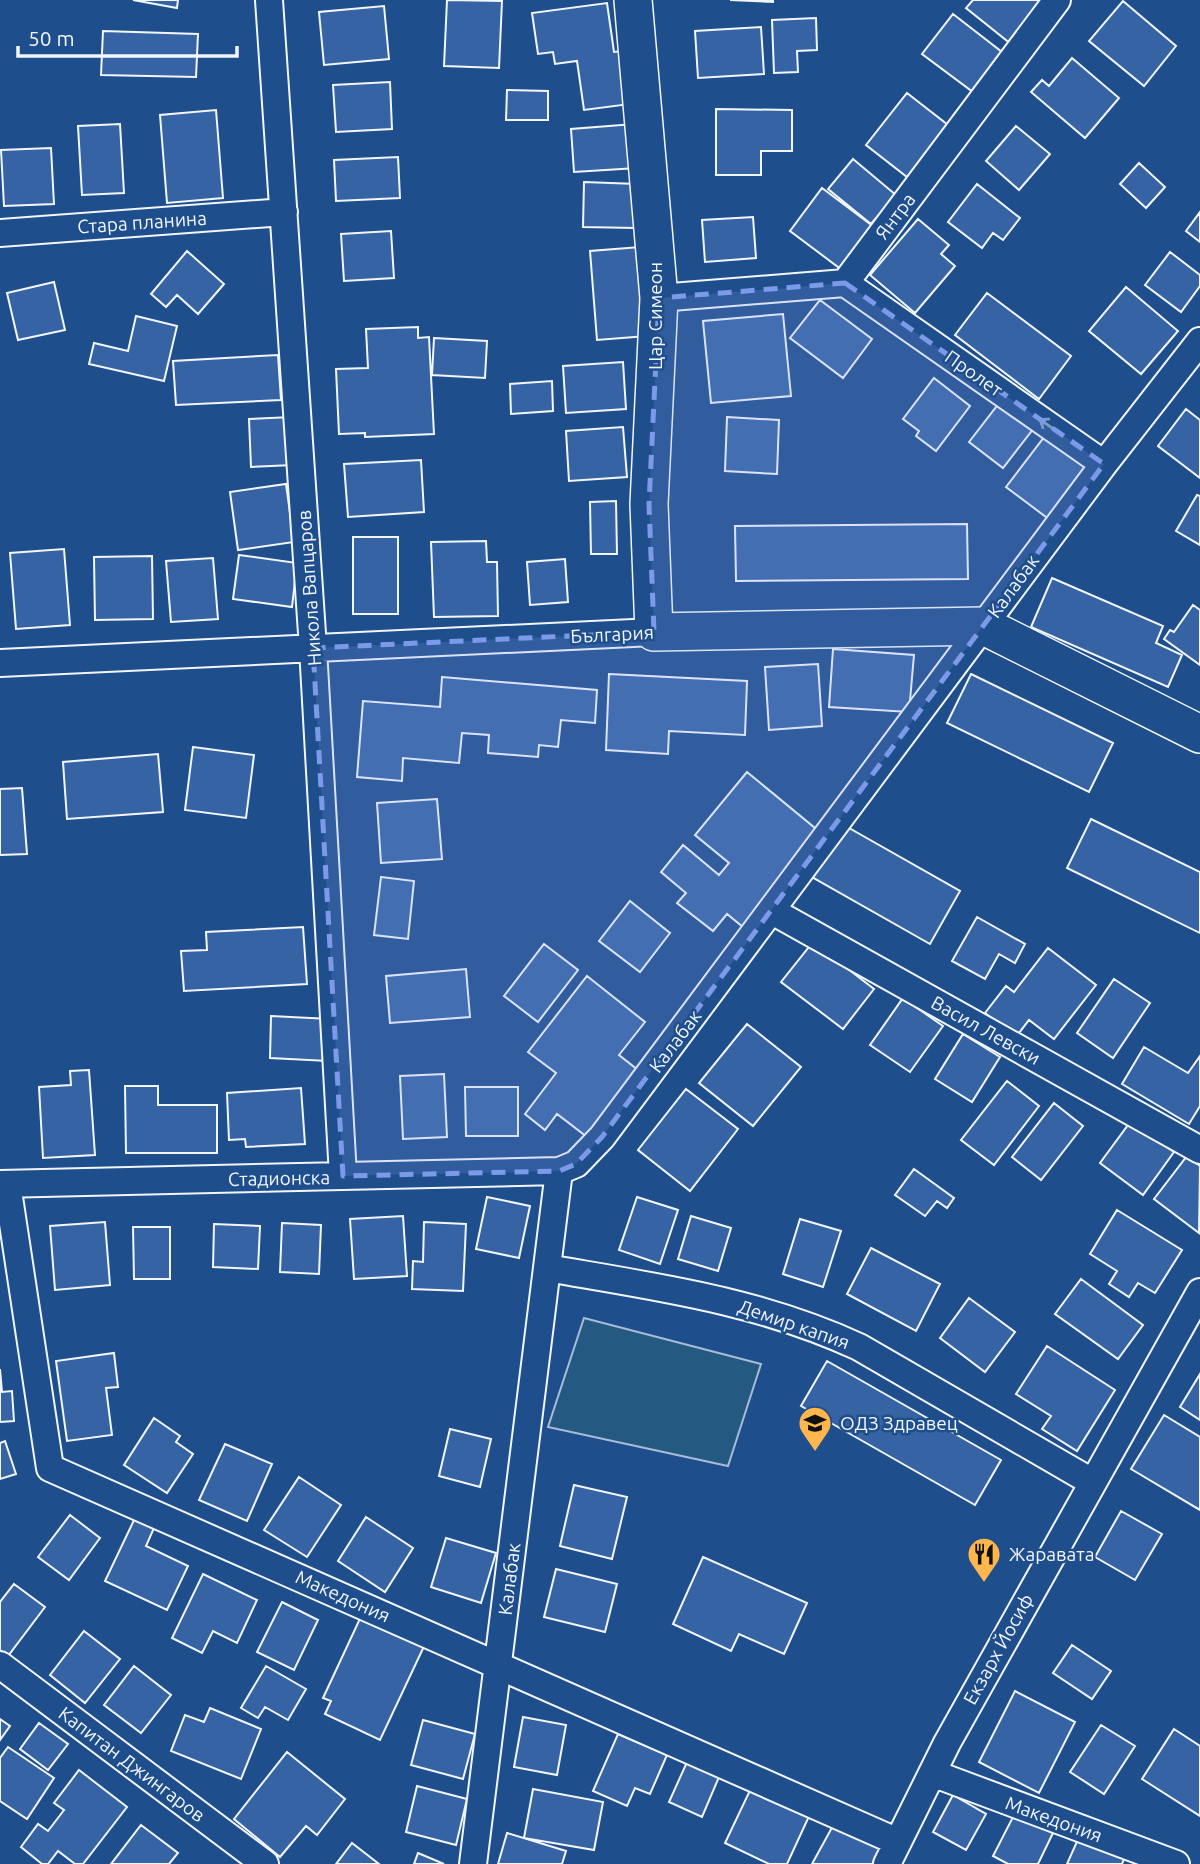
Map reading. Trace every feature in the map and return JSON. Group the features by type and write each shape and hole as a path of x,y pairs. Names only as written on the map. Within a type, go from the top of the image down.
{"street":[{"name":"Никола Вапцаров","path":"269,0 313,648 343,1176"},
{"name":"Цар Симеон","path":"633,0 659,298 649,504 654,632"},
{"name":"Янтра","path":"845,283 1056,0"},
{"name":"Стара планина","path":"0,233 284,212"},
{"path":"659,298 845,283"},
{"name":"Пролет","path":"845,283 1104,464"},
{"name":"Калабак","path":"474,1864 559,1171 576,1164 602,1137 1104,464 1200,341"},
{"name":"България","path":"0,663 654,632 984,626 1200,734"},
{"name":"Васил Левски","path":"772,911 1200,1150"},
{"name":"Стадионска","path":"4,1184 559,1171"},
{"name":"Македония","path":"4,1184 50,1468 498,1664 893,1853"},
{"name":"Демир капия","path":"547,1268 718,1298 769,1311 822,1330 859,1347 1092,1482"},
{"name":"Екзарх Йосиф","path":"893,1853 932,1773 1200,1292"},
{"name":"Капитан Джингаров","path":"0,1664 265,1864"},
{"name":"Македония","path":"932,1773 1176,1864"}],"highlighted area":[{"path":"845,283 1104,464 602,1137 576,1164 559,1171 343,1176 313,648 654,632 649,504 659,298"}],"shaded area":[{"path":"584,1318 761,1364 728,1466 548,1427"}],"building":[{"path":"133,0 178,0 177,8"},
{"path":"447,0 502,1 499,68 444,66"},
{"path":"730,0 773,0 773,2"},
{"path":"973,0 1052,0 1016,48 966,8"},
{"path":"1123,1 1176,46 1144,86 1089,41"},
{"path":"607,3 614,52 631,50 638,103 584,110 577,61 555,64 553,52 538,54 532,13"},
{"path":"384,6 389,59 324,65 319,12"},
{"path":"953,14 1011,59 981,98 922,54"},
{"path":"816,18 817,50 797,51 798,72 774,73 772,20"},
{"path":"761,27 764,74 698,78 695,31"},
{"path":"103,31 198,34 196,77 101,75"},
{"path":"1072,58 1119,98 1085,138 1031,92 1042,80 1049,86"},
{"path":"390,82 392,129 336,132 333,85"},
{"path":"507,90 548,91 548,120 506,120"},
{"path":"907,93 948,125 907,177 866,145"},
{"path":"716,109 792,110 792,151 761,151 761,175 716,175"},
{"path":"216,110 223,198 167,203 160,115"},
{"path":"120,124 124,193 82,195 78,126"},
{"path":"634,124 637,168 574,172 571,129"},
{"path":"1016,126 1050,154 1019,190 986,161"},
{"path":"51,148 54,204 4,206 1,150"},
{"path":"398,157 400,198 336,201 334,160"},
{"path":"853,159 896,195 871,224 828,189"},
{"path":"1139,163 1165,187 1146,208 1120,184"},
{"path":"584,182 637,184 635,228 583,227"},
{"path":"977,184 1020,218 1003,240 993,233 982,248 948,222"},
{"path":"822,188 874,227 842,270 790,231"},
{"path":"1200,212 1200,242 1186,231"},
{"path":"753,217 756,258 705,262 702,220"},
{"path":"918,219 949,245 941,254 955,266 915,313 870,275"},
{"path":"391,231 394,278 344,281 341,234"},
{"path":"640,247 647,336 597,340 590,251"},
{"path":"187,251 224,284 198,314 177,295 166,307 151,294"},
{"path":"1170,252 1200,275 1200,286 1181,312 1145,285"},
{"path":"54,282 65,330 18,340 7,293"},
{"path":"1126,287 1178,331 1141,374 1089,331"},
{"path":"987,293 1071,356 1039,399 955,335"},
{"path":"820,300 872,339 843,378 790,338"},
{"path":"783,314 791,396 711,403 703,321"},
{"path":"136,316 177,326 164,381 89,364 94,343 128,351"},
{"path":"418,327 418,338 429,337 434,434 365,437 365,433 339,434 336,369 368,368 366,329"},
{"path":"434,338 487,341 485,378 432,375"},
{"path":"278,355 281,400 176,405 173,361"},
{"path":"623,362 626,409 566,413 563,366"},
{"path":"934,378 970,406 936,451 916,436 919,431 903,419"},
{"path":"552,381 553,411 511,414 510,384"},
{"path":"1000,402 1034,428 1003,468 969,442"},
{"path":"1186,409 1200,420 1200,478 1158,446"},
{"path":"291,417 293,465 251,467 249,419"},
{"path":"727,417 779,420 777,474 725,471"},
{"path":"623,427 627,477 569,481 566,431"},
{"path":"1045,436 1089,469 1050,520 1006,487"},
{"path":"421,460 424,512 348,517 344,464"},
{"path":"286,484 294,542 238,550 230,492"},
{"path":"1197,495 1200,496 1200,545 1176,531"},
{"path":"616,501 617,554 591,554 590,502"},
{"path":"967,524 968,579 736,581 735,526"},
{"path":"353,537 398,537 398,614 353,614"},
{"path":"486,541 487,562 497,562 498,616 434,617 431,542"},
{"path":"64,549 70,625 16,629 10,553"},
{"path":"239,555 297,563 292,607 233,599"},
{"path":"152,556 153,619 95,620 94,557"},
{"path":"213,558 218,619 171,622 166,561"},
{"path":"565,559 568,602 530,605 527,562"},
{"path":"1052,578 1163,626 1156,643 1182,655 1168,687 1031,627"},
{"path":"1193,605 1200,610 1200,665 1164,639 1170,630 1174,632"},
{"path":"833,649 914,655 909,712 829,707"},
{"path":"818,664 822,726 769,730 765,667"},
{"path":"609,674 747,681 745,735 669,731 668,754 606,750"},
{"path":"971,674 1113,743 1089,792 947,723"},
{"path":"442,677 597,690 595,723 561,720 558,747 539,745 538,757 488,753 489,735 462,733 459,763 403,758 402,781 357,777 363,701 440,707"},
{"path":"193,747 254,755 246,818 185,810"},
{"path":"158,754 163,812 67,819 63,762"},
{"path":"747,772 821,833 743,927 727,914 713,931 677,903 686,893 661,872 683,845 719,875 729,863 695,835"},
{"path":"22,788 27,854 0,855 0,789"},
{"path":"437,799 442,859 381,863 377,803"},
{"path":"1091,819 1200,872 1200,933 1067,868"},
{"path":"842,824 960,891 930,944 812,877"},
{"path":"381,877 414,881 408,939 374,935"},
{"path":"630,901 670,933 640,972 599,941"},
{"path":"977,917 1025,944 1015,963 999,954 985,979 952,961"},
{"path":"303,927 307,984 184,991 181,951 207,950 206,932"},
{"path":"813,942 874,989 843,1029 781,982"},
{"path":"544,944 578,970 538,1022 504,996"},
{"path":"1048,948 1096,985 1054,1039 1029,1020 1016,1037 985,1013 1006,986 1014,992"},
{"path":"466,969 470,1017 390,1023 386,976"},
{"path":"587,976 645,1022 619,1055 643,1074 591,1140 557,1114 545,1130 525,1114 556,1073 528,1052"},
{"path":"1114,979 1150,1003 1113,1058 1077,1033"},
{"path":"903,998 943,1026 910,1072 870,1045"},
{"path":"271,1016 330,1019 328,1061 270,1058"},
{"path":"747,1024 801,1067 753,1126 699,1083"},
{"path":"963,1034 1000,1057 972,1102 935,1079"},
{"path":"1144,1047 1188,1073 1200,1056 1200,1106 1189,1124 1122,1084"},
{"path":"89,1070 95,1155 43,1158 39,1087 71,1085 70,1071"},
{"path":"444,1074 447,1137 403,1139 400,1076"},
{"path":"1007,1081 1039,1106 994,1165 961,1140"},
{"path":"125,1086 158,1086 158,1105 217,1105 217,1153 126,1153"},
{"path":"465,1087 518,1087 518,1136 466,1136"},
{"path":"301,1088 305,1144 246,1147 245,1139 229,1140 227,1093"},
{"path":"686,1089 738,1129 690,1191 638,1150"},
{"path":"1054,1103 1083,1126 1041,1180 1012,1157"},
{"path":"1131,1121 1174,1152 1143,1195 1100,1163"},
{"path":"1187,1156 1200,1166 1199,1233 1154,1199"},
{"path":"914,1169 954,1198 947,1208 937,1201 925,1216 895,1195"},
{"path":"487,1197 530,1206 519,1258 476,1249"},
{"path":"637,1197 678,1210 660,1264 619,1250"},
{"path":"1117,1210 1182,1250 1155,1293 1138,1283 1129,1297 1109,1284 1117,1271 1090,1254"},
{"path":"403,1216 407,1276 354,1279 350,1219"},
{"path":"691,1216 731,1228 718,1271 678,1259"},
{"path":"800,1219 841,1231 823,1287 783,1274"},
{"path":"105,1222 110,1285 55,1290 50,1226"},
{"path":"424,1222 466,1224 463,1291 412,1289 413,1261 423,1262"},
{"path":"282,1223 321,1225 319,1274 280,1272"},
{"path":"214,1224 260,1226 258,1269 213,1267"},
{"path":"133,1227 170,1227 170,1279 134,1279"},
{"path":"871,1248 940,1284 916,1331 847,1294"},
{"path":"1081,1279 1143,1325 1118,1359 1055,1314"},
{"path":"969,1298 1015,1332 985,1372 940,1338"},
{"path":"1047,1346 1115,1390 1077,1451 1042,1429 1051,1416 1016,1394"},
{"path":"114,1353 118,1387 106,1388 112,1435 67,1441 56,1361"},
{"path":"827,1361 1001,1460 975,1505 801,1406"},
{"path":"0,1369 2,1392 12,1391 14,1421 0,1422"},
{"path":"1200,1374 1200,1420 1180,1407"},
{"path":"1164,1415 1200,1437 1200,1510 1131,1469"},
{"path":"154,1418 180,1436 176,1442 193,1454 167,1493 124,1465"},
{"path":"450,1429 491,1439 480,1487 439,1476"},
{"path":"5,1441 16,1474 0,1479 0,1443"},
{"path":"225,1444 272,1464 247,1521 199,1500"},
{"path":"299,1477 341,1505 307,1557 264,1530"},
{"path":"574,1485 627,1497 612,1559 560,1546"},
{"path":"1121,1511 1162,1534 1135,1580 1095,1557"},
{"path":"70,1515 100,1538 69,1580 38,1557"},
{"path":"366,1517 413,1548 385,1592 338,1561"},
{"path":"135,1518 154,1528 146,1546 188,1566 167,1610 105,1581"},
{"path":"446,1538 496,1553 481,1603 431,1587"},
{"path":"703,1557 807,1603 784,1654 739,1634 731,1651 673,1624"},
{"path":"556,1569 617,1584 605,1632 544,1617"},
{"path":"203,1574 257,1600 237,1643 213,1631 202,1653 172,1638"},
{"path":"14,1584 45,1607 8,1656 0,1650 0,1602"},
{"path":"282,1602 318,1620 294,1670 257,1652"},
{"path":"364,1610 427,1640 380,1740 325,1714 331,1701 323,1698"},
{"path":"84,1631 120,1659 85,1703 50,1675"},
{"path":"1072,1645 1111,1671 1092,1699 1053,1673"},
{"path":"134,1666 171,1695 141,1733 104,1705"},
{"path":"266,1666 306,1689 288,1720 265,1707 258,1718 241,1708"},
{"path":"1015,1691 1075,1722 1039,1793 979,1762"},
{"path":"210,1708 261,1729 241,1779 171,1751 185,1715 204,1722"},
{"path":"523,1717 566,1725 557,1775 514,1767"},
{"path":"0,1719 10,1726 0,1740"},
{"path":"423,1720 475,1734 463,1779 411,1765"},
{"path":"39,1723 68,1744 48,1770 20,1749"},
{"path":"1101,1725 1135,1746 1104,1794 1070,1772"},
{"path":"1174,1729 1200,1746 1200,1816 1142,1779"},
{"path":"618,1734 667,1755 650,1794 635,1788 627,1806 593,1791"},
{"path":"8,1747 54,1778 27,1819 0,1801 0,1758"},
{"path":"287,1752 345,1799 317,1835 306,1826 280,1857 234,1819"},
{"path":"687,1762 719,1777 702,1817 669,1802"},
{"path":"79,1770 127,1807 83,1864 75,1864 58,1851 48,1864 42,1864 21,1847 38,1824 48,1831 64,1810 54,1803"},
{"path":"753,1784 811,1812 787,1864 769,1864 725,1843"},
{"path":"417,1786 467,1799 456,1845 406,1832"},
{"path":"533,1789 603,1802 594,1850 524,1838"},
{"path":"953,1795 986,1814 966,1850 933,1832"},
{"path":"1015,1813 1053,1833 1038,1864 1008,1864 993,1856"},
{"path":"835,1822 892,1853 886,1864 812,1864"},
{"path":"141,1825 178,1853 169,1864 111,1864"},
{"path":"507,1833 566,1851 562,1864 498,1864"},
{"path":"1079,1837 1125,1857 1122,1864 1067,1864"},
{"path":"352,1843 379,1864 336,1864"},
{"path":"418,1853 444,1864 414,1864"}],"place":[{"name":"ОДЗ Здравец","path":"815,1453"},
{"name":"Жаравата","path":"984,1584"}]}
